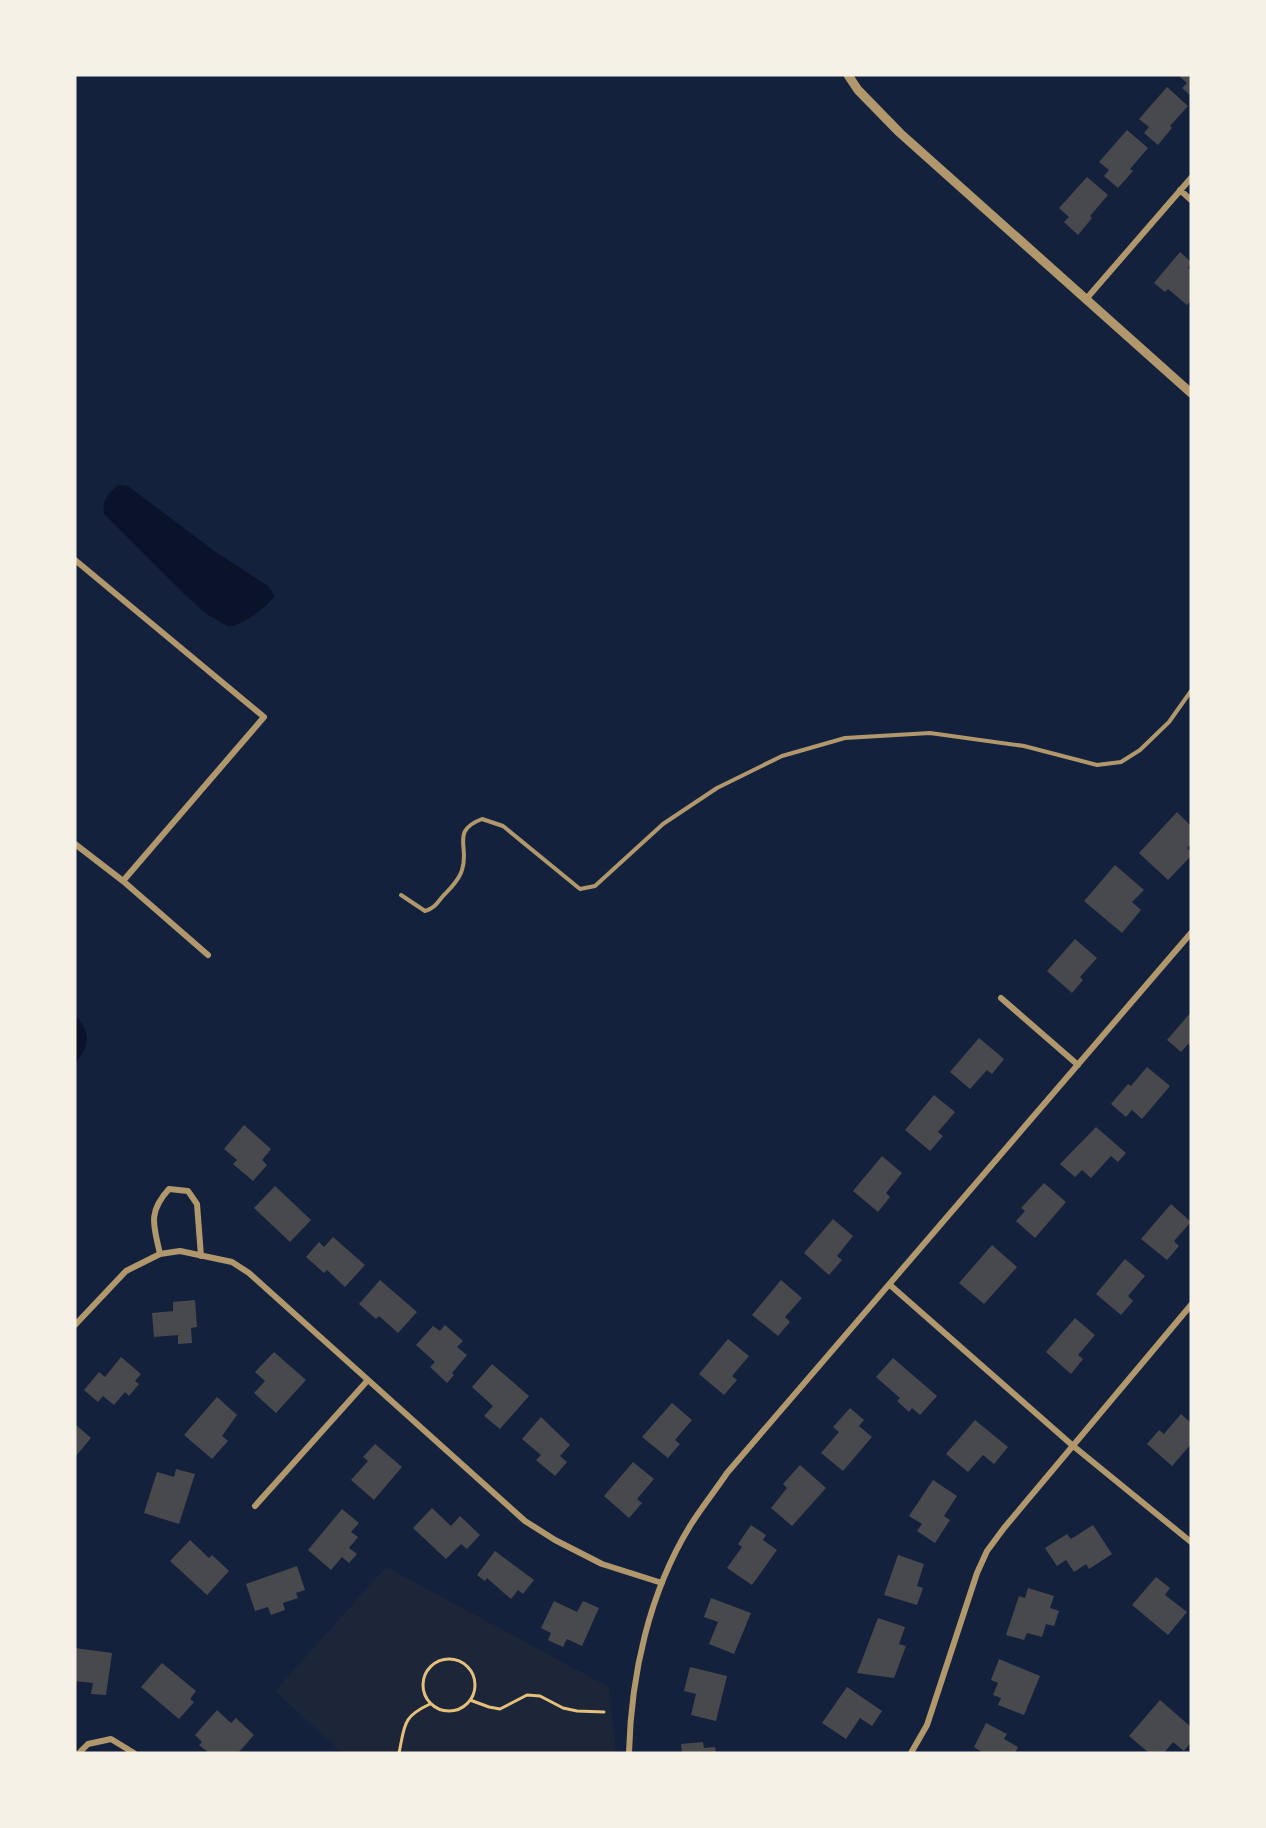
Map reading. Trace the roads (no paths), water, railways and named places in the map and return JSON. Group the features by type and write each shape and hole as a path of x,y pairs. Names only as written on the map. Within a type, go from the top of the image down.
{"street":[{"path":"848,75 858,90 900,133 1191,393"},
{"path":"1087,298 1191,178"},
{"path":"1180,190 1191,200"},
{"path":"75,560 264,717 123,881"},
{"path":"75,844 123,881 208,955"},
{"path":"629,1753 634,1685 644,1640 662,1583 690,1526 727,1473 1191,933"},
{"path":"1001,998 1078,1065"},
{"path":"160,1254 153,1220 158,1200 169,1189 188,1191 197,1204 201,1256"},
{"path":"75,1325 126,1271 160,1254 175,1251 232,1262 249,1273 525,1521 578,1553 602,1564 662,1583"},
{"path":"890,1285 1072,1445 1191,1542"},
{"path":"911,1753 927,1725 977,1573 987,1551 1072,1445 1191,1305"},
{"path":"255,1506 368,1380"},
{"path":"79,1753 88,1744 111,1739 134,1753"}],"lane":[{"path":"401,896 425,911 434,907 454,884 462,870 462,837 466,828 472,822 482,819 503,826 580,889 587,889 595,886 663,824 717,788 782,756 845,738 930,733 1024,746 1097,765 1121,762 1140,750 1169,722 1191,691"}]}
